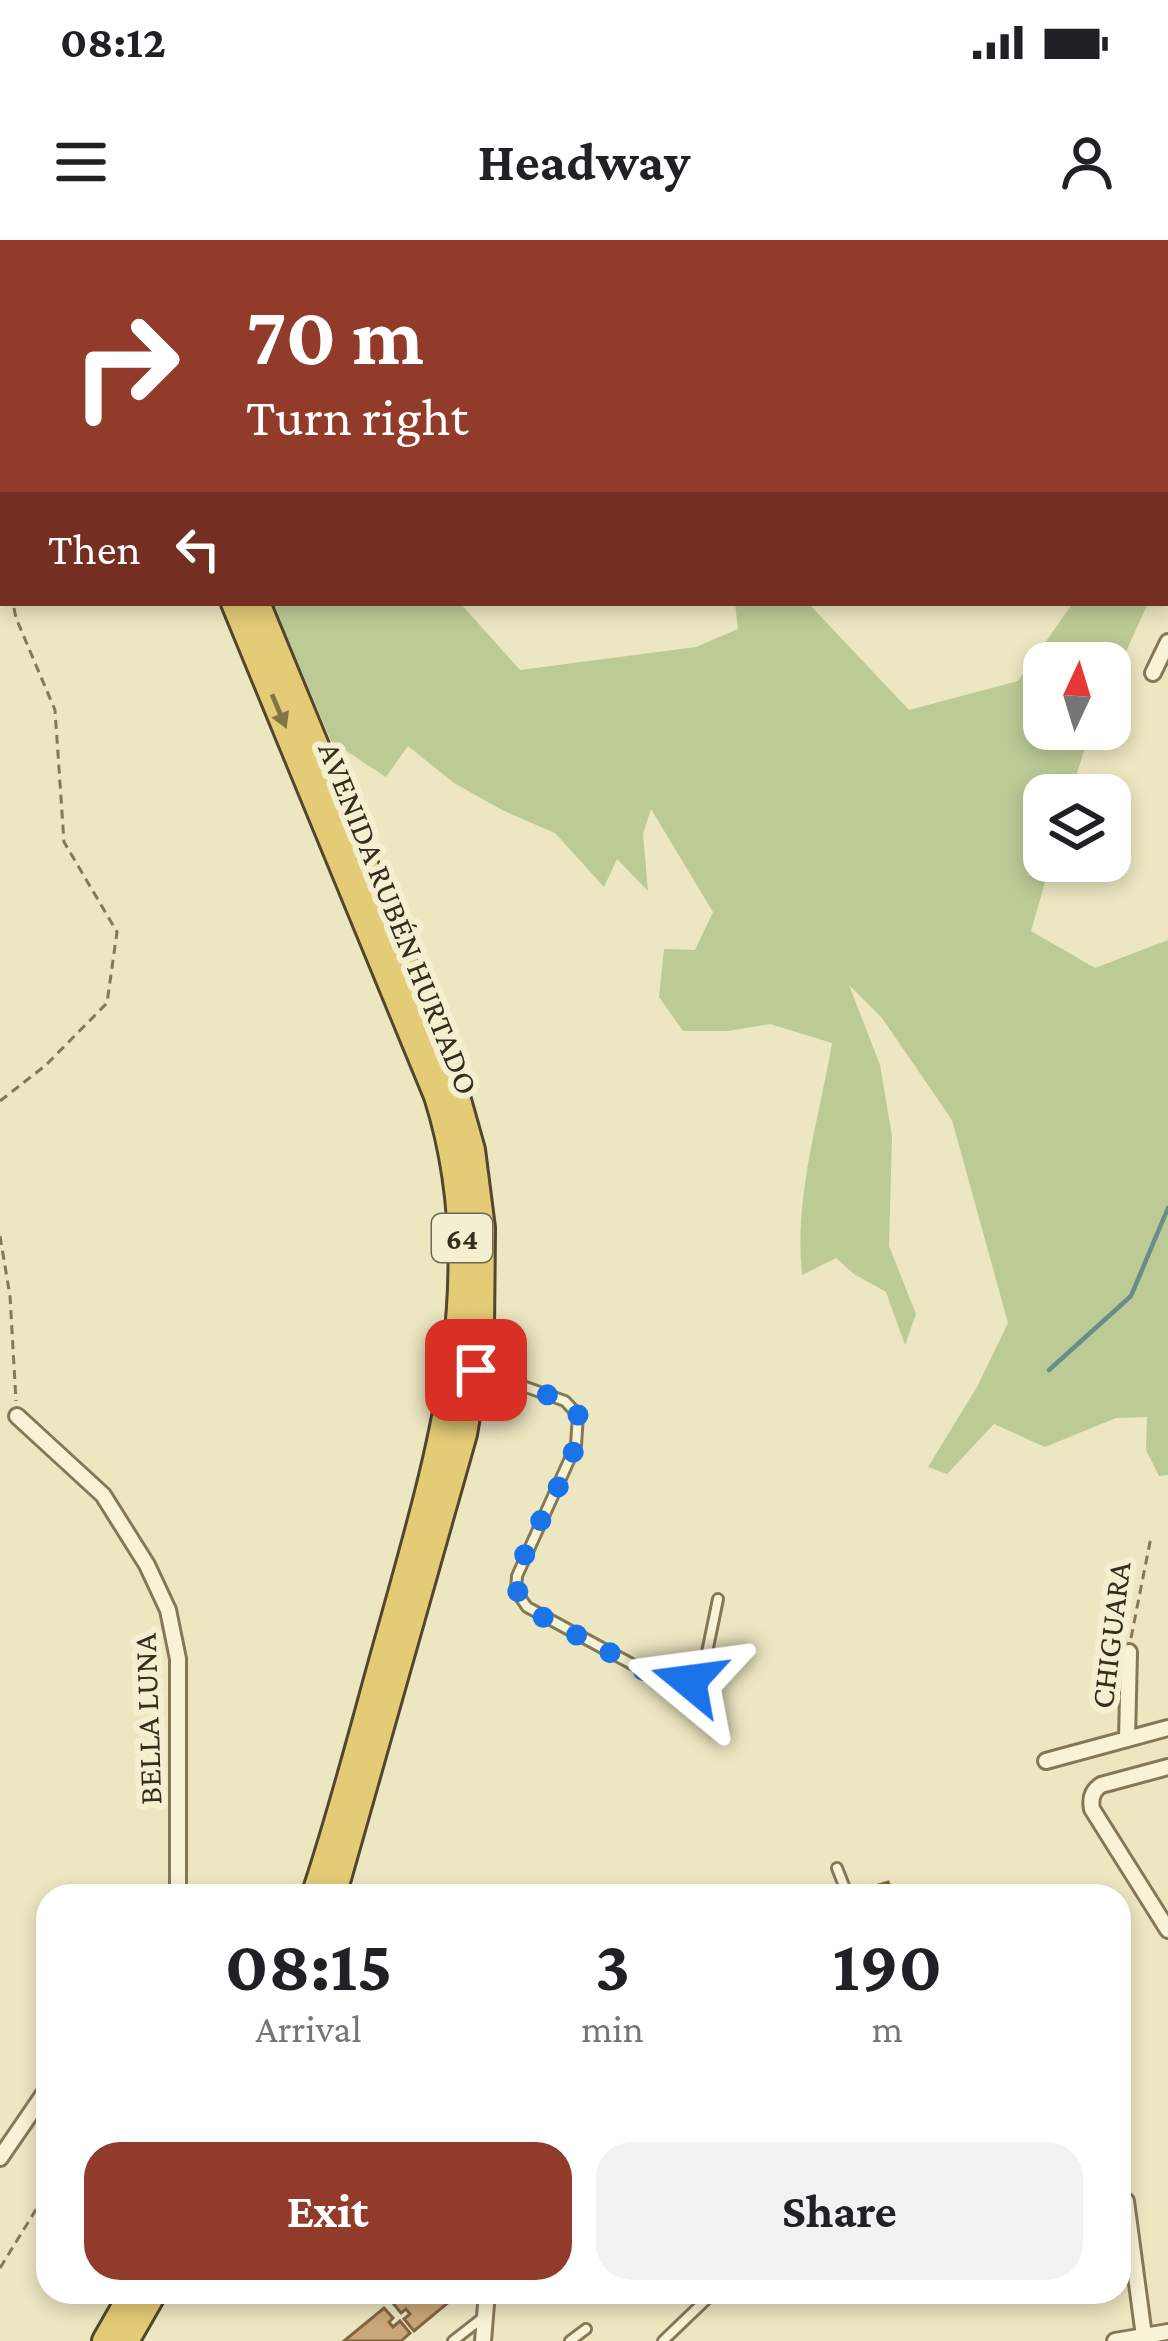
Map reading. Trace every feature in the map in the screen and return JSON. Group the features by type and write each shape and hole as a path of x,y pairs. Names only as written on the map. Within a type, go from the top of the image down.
{"highway":[{"name":"AVENIDA RUBÉN HURTADO","path":"235,606 433,1083 453,1156 462,1239 460,1331 443,1438 317,1884"},
{"name":"AVENIDA RUBÉN HURTADO","path":"258,606 416,980 464,1114 482,1228 476,1370 452,1482 336,1884"},
{"path":"105,2341 126,2304"},
{"path":"126,2341 147,2304"}],"street":[{"path":"1153,673 1168,643"},
{"name":"BELLA LUNA","path":"17,1416 103,1495 147,1565 168,1610 178,1659 178,1884"},
{"name":"CHIGUARA","path":"1126,1739 1129,1652"},
{"path":"1046,1761 1168,1728"},
{"path":"1168,1767 1101,1784 1092,1795 1092,1809 1168,1930"},
{"path":"0,2158 36,2106"},
{"path":"1131,2254 1144,2336"},
{"path":"483,2341 486,2304"},
{"path":"1115,2341 1168,2332"}],"lane":[{"path":"476,1370 565,1401 578,1415 576,1445 517,1576 516,1591 526,1607 652,1675 677,1682 689,1681 704,1667 718,1599"},
{"path":"837,1868 843,1884"},
{"path":"663,2341 702,2304"},
{"path":"453,2341 485,2316"},
{"path":"570,2341 586,2329"}],"path":[{"path":"0,1101 46,1066 106,1004 117,932 64,842 55,710 14,606"},
{"path":"0,1236 10,1296 17,1416"},
{"name":"CHIGUARA","path":"1129,1652 1151,1537"},
{"path":"0,2268 36,2210"}],"green space":[{"path":"274,606 463,606 520,670 696,647 738,629 735,606 811,606 909,710 1018,681 1023,674 1023,750 1084,750 1077,774 1023,774 1023,882 1045,882 1031,931 1095,968 1168,940 1168,1475 1159,1476 1146,1450 1147,1417 1116,1418 1045,1447 994,1424 947,1474 928,1467 977,1387 1008,1323 952,1120 882,1018 849,985 880,1065 892,1136 889,1246 916,1314 905,1345 886,1292 836,1258 802,1275 801,1216 832,1043 770,1024 728,1031 683,1031 659,997 664,949 695,950 713,912 651,809 643,834 648,891 617,859 604,887 555,833 454,783 408,746 386,777 331,741"},
{"path":"1071,606 1147,606 1130,642 1046,642"}],"building":[{"path":"394,2304 447,2304 414,2331 404,2319 410,2314 406,2309 401,2313"},
{"path":"384,2308 393,2318 389,2322 393,2327 400,2321 410,2333 401,2341 344,2341"}],"waterway":[{"path":"1049,1370 1131,1296 1168,1208"}],"route":[{"path":"476,1370 565,1401 578,1415 576,1445 517,1576 520,1600 539,1615 652,1675 689,1681"}]}
